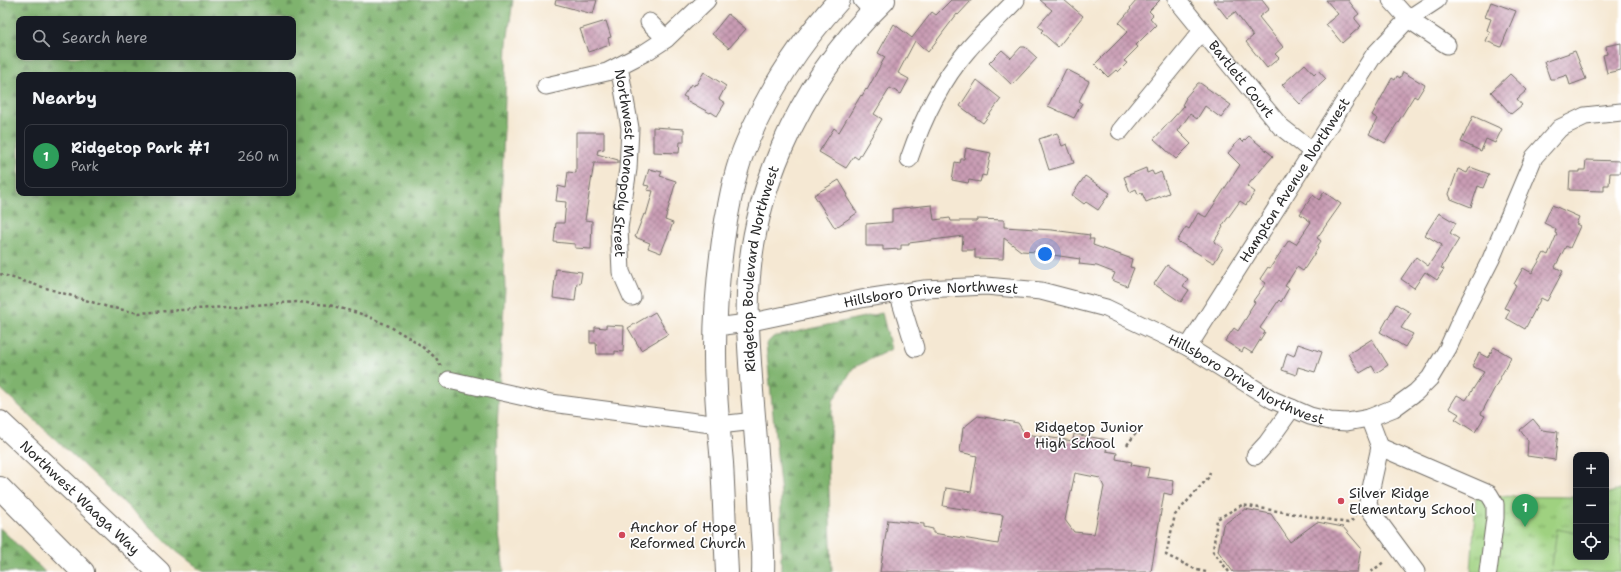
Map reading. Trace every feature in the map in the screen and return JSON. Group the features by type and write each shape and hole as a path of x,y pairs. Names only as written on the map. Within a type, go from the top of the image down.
{"main road":[{"path":"727,572 716,390 716,327 722,250 731,194 747,142 782,74 801,44 839,0"},
{"name":"Ridgetop Boulevard Northwest","path":"763,572 760,492 748,323 749,285 754,237 767,186 782,147 808,97 873,4"},
{"name":"Northwest Waaga Way","path":"0,422 159,572"},
{"path":"0,488 83,572"},
{"path":"140,554 163,572"}],"street":[{"name":"Northwest Monopoly Street","path":"632,296 620,272 619,228 628,169 630,128 619,66 646,52 666,39 707,0"},
{"path":"909,159 921,126 943,85 966,51 1016,0"},
{"name":"Bartlett Court","path":"1177,0 1280,126 1313,152"},
{"path":"1391,0 1408,19 1447,45"},
{"name":"Hampton Avenue Northwest","path":"1188,346 1374,55 1408,19 1437,0"},
{"path":"649,22 666,39"},
{"path":"1120,131 1202,31"},
{"path":"546,86 607,72 619,66"},
{"name":"Hillsboro Drive Northwest","path":"716,327 748,323 866,298 925,289 986,286 1041,291 1106,308 1188,346 1273,400 1310,416 1330,421 1347,422 1369,418 1394,408 1416,392 1430,378 1448,348 1491,259 1534,157 1560,128 1585,116 1621,112"},
{"path":"898,293 915,348"},
{"path":"449,380 551,403 719,425 755,422"},
{"path":"1254,456 1267,443 1292,408"},
{"path":"1369,418 1380,447 1368,502 1370,510 1416,572"},
{"path":"1380,447 1489,494 1495,504 1495,518 1488,572"}],"path":[{"path":"0,274 108,307 139,313 297,302 329,305 365,315 389,326 415,341 436,358 449,380"},
{"path":"1127,445 1136,433"},
{"path":"1206,572 1197,570 1166,555 1176,515 1208,478 1210,472"},
{"path":"1229,572 1213,551 1217,520 1242,505 1348,523 1356,518"},
{"path":"1371,572 1385,561"}],"green space":[{"path":"0,0 513,0 507,43 501,208 505,287 497,426 498,527 504,572 204,572 176,551 0,388"},
{"path":"882,313 891,349 853,368 833,401 828,464 832,572 781,572 781,495 766,344 773,337"},
{"path":"1621,489 1621,572 1471,572 1476,496 1573,497 1573,560 1609,560 1609,493"},
{"path":"0,528 45,572 0,572"},
{"path":"1557,529 1573,532 1573,560 1609,560 1609,539 1621,541 1621,572 1551,572"}],"building":[{"path":"556,0 597,0 593,14 555,4"},
{"path":"951,0 972,0 958,15 957,14 928,52 915,41 898,73 909,79 901,94 890,88 874,114 882,119 858,159 854,156 846,168 819,152 834,128 839,132 861,95 862,96 866,89 867,90 885,57 878,53 894,24 912,38 932,12 936,15"},
{"path":"1040,0 1064,0 1083,16 1058,47 1041,32 1043,30 1038,26 1052,10"},
{"path":"1137,0 1160,0 1149,11 1153,15 1150,18 1156,25 1136,45 1138,47 1124,61 1127,63 1118,72 1116,70 1108,77 1095,64 1128,31 1119,23"},
{"path":"1213,0 1262,0 1269,9 1259,17 1283,47 1275,54 1279,58 1267,68 1246,42 1253,36 1235,12 1227,18"},
{"path":"1326,0 1348,0 1359,14 1355,17 1355,19 1361,26 1342,43 1326,24 1338,14"},
{"path":"1491,2 1516,11 1501,47 1486,41 1490,32 1487,30 1491,19 1485,17"},
{"path":"728,14 746,29 729,48 712,34"},
{"path":"606,21 611,37 608,38 610,45 588,52 580,29"},
{"path":"1621,43 1621,70 1607,73 1603,55 1607,54 1606,46"},
{"path":"1021,47 1025,47 1037,58 1012,85 989,63 1002,50 1011,58"},
{"path":"1575,51 1586,79 1570,85 1567,75 1550,79 1544,62"},
{"path":"1305,64 1314,74 1318,70 1326,79 1300,104 1282,85"},
{"path":"1066,69 1089,81 1079,101 1082,103 1074,118 1048,106"},
{"path":"704,72 726,86 719,99 725,103 717,116 686,100 687,98 683,96 691,84 694,86 695,84 696,85"},
{"path":"1403,72 1425,85 1417,98 1414,96 1385,143 1369,134 1378,119 1372,115 1392,78 1395,80 1397,76 1400,78"},
{"path":"1510,74 1527,90 1517,99 1522,105 1511,114 1491,92"},
{"path":"977,80 1001,99 983,123 960,106"},
{"path":"1198,83 1231,105 1221,118 1205,106 1197,119 1190,114 1178,131 1191,144 1176,159 1154,139 1184,106 1182,105 1185,98"},
{"path":"1473,116 1502,129 1495,143 1486,139 1481,151 1461,142"},
{"path":"653,127 684,129 684,142 680,142 679,153 653,152"},
{"path":"576,132 604,132 604,149 598,150 597,154 618,160 618,163 594,163 585,220 592,221 591,249 575,248 575,244 554,242 556,223 564,223 566,202 556,201 558,186 566,188 568,172 576,173"},
{"path":"1057,133 1062,146 1067,144 1074,163 1049,170 1039,139"},
{"path":"1249,136 1273,156 1247,186 1255,192 1246,205 1240,201 1222,226 1223,227 1214,242 1223,248 1214,263 1177,241 1186,227 1189,229 1198,213 1206,217 1240,165 1228,153 1240,139 1243,142"},
{"path":"966,148 991,153 986,176 982,175 980,182 969,180 968,183 952,180 955,162 960,163 961,159 964,159"},
{"path":"1586,160 1621,161 1621,173 1610,173 1609,185 1604,185 1604,191 1569,190 1570,172 1580,172 1580,170 1585,170"},
{"path":"1470,167 1489,174 1483,188 1478,186 1471,207 1451,199 1449,194 1458,169 1467,173"},
{"path":"1146,168 1147,173 1152,171 1154,175 1161,172 1169,193 1146,202 1142,193 1138,194 1136,189 1130,192 1124,177"},
{"path":"649,169 662,172 660,176 676,181 665,220 673,223 661,253 648,248 650,243 635,237 644,214 646,215 653,191 647,190 649,186 644,185"},
{"path":"1085,176 1110,193 1098,210 1086,202 1084,204 1072,195"},
{"path":"839,180 848,195 846,196 857,213 835,228 814,195"},
{"path":"1324,192 1341,204 1317,238 1321,241 1303,271 1297,267 1285,286 1289,288 1281,302 1279,300 1260,328 1265,332 1252,353 1244,348 1242,352 1225,341 1234,328 1238,331 1250,312 1249,311 1255,302 1253,301 1266,283 1260,279 1268,267 1270,268 1289,240 1296,244 1311,222 1300,214 1313,195 1319,200"},
{"path":"932,205 934,220 950,218 951,221 976,221 977,219 1004,220 1004,227 1052,230 1090,235 1089,239 1094,239 1093,245 1132,259 1130,267 1134,268 1127,286 1112,280 1115,273 1097,266 1079,264 1080,259 1053,255 1053,257 1038,256 1038,252 1021,251 1004,238 1003,259 975,258 975,250 962,250 963,236 909,243 909,245 901,245 901,249 883,250 883,246 866,246 866,224 892,222 892,209"},
{"path":"1552,205 1579,217 1576,224 1580,226 1570,248 1566,246 1555,267 1563,271 1547,301 1541,298 1525,329 1506,318 1510,310 1504,308 1516,285 1514,284 1523,268 1532,273 1544,253 1548,255 1557,234 1555,233 1556,229 1544,223"},
{"path":"1439,213 1456,223 1450,233 1459,239 1441,268 1444,269 1437,280 1425,272 1414,288 1401,279 1416,257 1428,266 1442,245 1425,235"},
{"path":"1167,265 1188,279 1183,286 1189,290 1181,302 1154,284"},
{"path":"556,269 582,272 580,284 577,283 575,301 553,298"},
{"path":"1396,304 1411,313 1401,328 1413,334 1405,347 1380,332"},
{"path":"655,312 668,334 641,350 628,328"},
{"path":"606,325 624,326 623,352 615,351 615,354 597,354 596,343 590,343 590,331 595,331 595,327 606,328"},
{"path":"1372,339 1388,365 1376,373 1372,366 1360,373 1348,354"},
{"path":"1298,344 1322,352 1315,372 1298,367 1296,375 1282,370 1287,353 1294,356"},
{"path":"1494,347 1511,357 1481,414 1485,416 1475,432 1455,419 1459,414 1449,408 1457,395 1466,400 1484,372 1472,366 1479,353 1488,358"},
{"path":"978,416 1018,423 1025,434 1073,441 1074,434 1108,440 1106,451 1117,453 1116,459 1132,462 1131,465 1149,468 1147,477 1174,481 1172,495 1164,493 1151,572 880,572 888,520 924,524 924,527 933,529 933,533 998,544 1003,515 943,506 946,488 971,492 977,456 960,452 963,428","holes":["1075,473 1100,478 1104,487 1094,534 1074,532 1065,520"]},
{"path":"1533,419 1542,430 1558,432 1555,460 1527,456 1528,441 1520,430"},
{"path":"1245,509 1271,514 1290,542 1317,522 1343,527 1361,548 1357,572 1233,572 1218,551 1223,525"}],"place":[{"name":"Ridgetop Junior High School","path":"1027,435"},
{"name":"Silver Ridge Elementary School","path":"1341,501"},
{"name":"Ridgetop Park #1","path":"1525,527"},
{"name":"Anchor of Hope Reformed Church","path":"622,535"}]}
